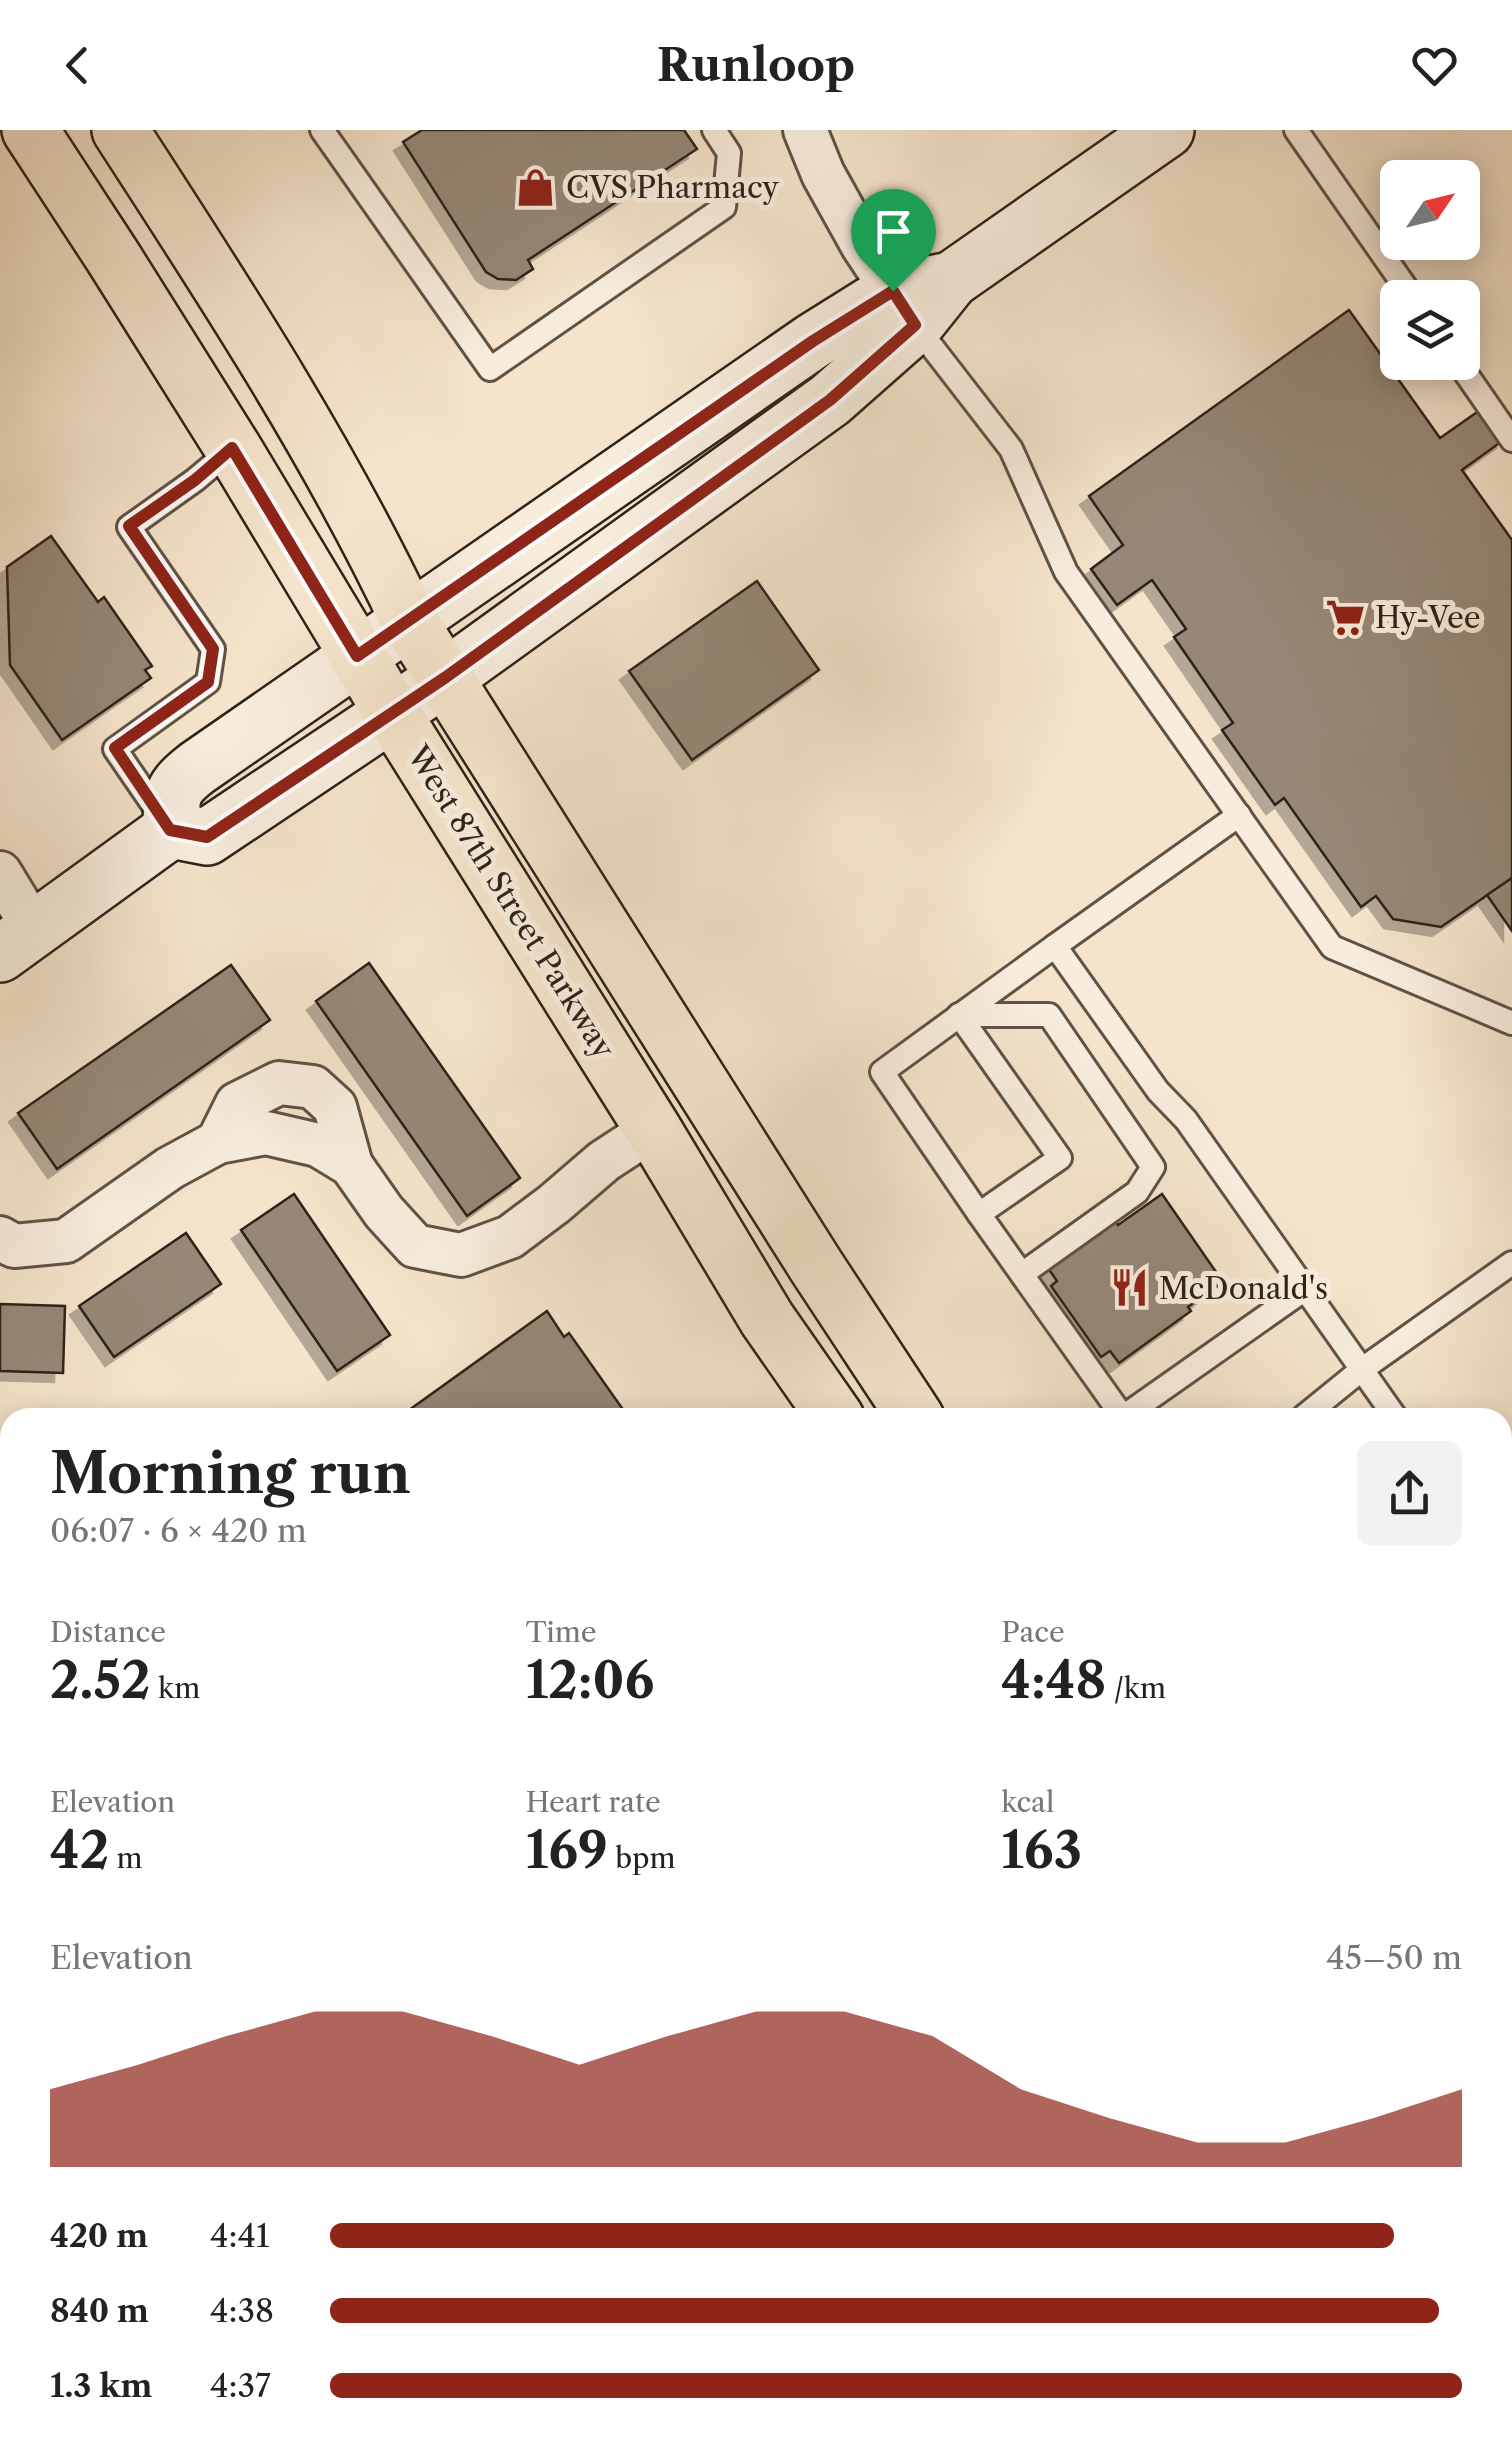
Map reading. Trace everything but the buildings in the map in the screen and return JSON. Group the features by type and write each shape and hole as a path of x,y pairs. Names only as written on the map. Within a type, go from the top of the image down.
{"main road":[{"name":"West 87th Street Parkway","path":"30,130 113,256 768,1319 829,1408"},
{"path":"120,130 254,339 375,549 409,621 909,1408"},
{"path":"170,830 177,784 357,656 813,341 904,308 951,280 1166,130"},
{"path":"17,942 170,830 207,837 446,677 830,400 904,308"}],"street":[{"path":"805,130 823,174 863,246 904,308"},
{"path":"0,873 17,942"},
{"path":"0,1238 14,1246 66,1241 170,1168 218,1142 266,1133 318,1145 351,1165 384,1212 415,1246 461,1255 510,1236 604,1161 653,1129"}],"lane":[{"path":"322,130 490,369 724,206 729,153 714,130"},
{"path":"1296,130 1400,280"},
{"path":"904,308 1011,450 1066,572 1332,947 1512,1023"},
{"path":"1470,380 1512,440"},
{"path":"170,830 115,748 208,682 213,649 129,526 195,480 232,448"},
{"path":"1117,1408 882,1072 1239,816"},
{"path":"1056,946 1158,1091 1186,1120 1389,1408"},
{"path":"959,1015 1060,1158 980,1214"},
{"path":"959,1015 1049,1016 1154,1167 1137,1192 1022,1274"},
{"path":"1314,1408 1361,1370 1512,1263"},
{"path":"1135,1408 1305,1290"}],"place":[{"name":"CVS Pharmacy","path":"536,187"},
{"name":"Hy-Vee","path":"1345,617"},
{"name":"McDonald's","path":"1129,1288"}],"route":[{"path":"893,291 915,325 830,400 446,677 207,837 170,830 115,748 208,682 213,649 129,526 195,480 232,448 357,656 813,341 893,291"}]}
